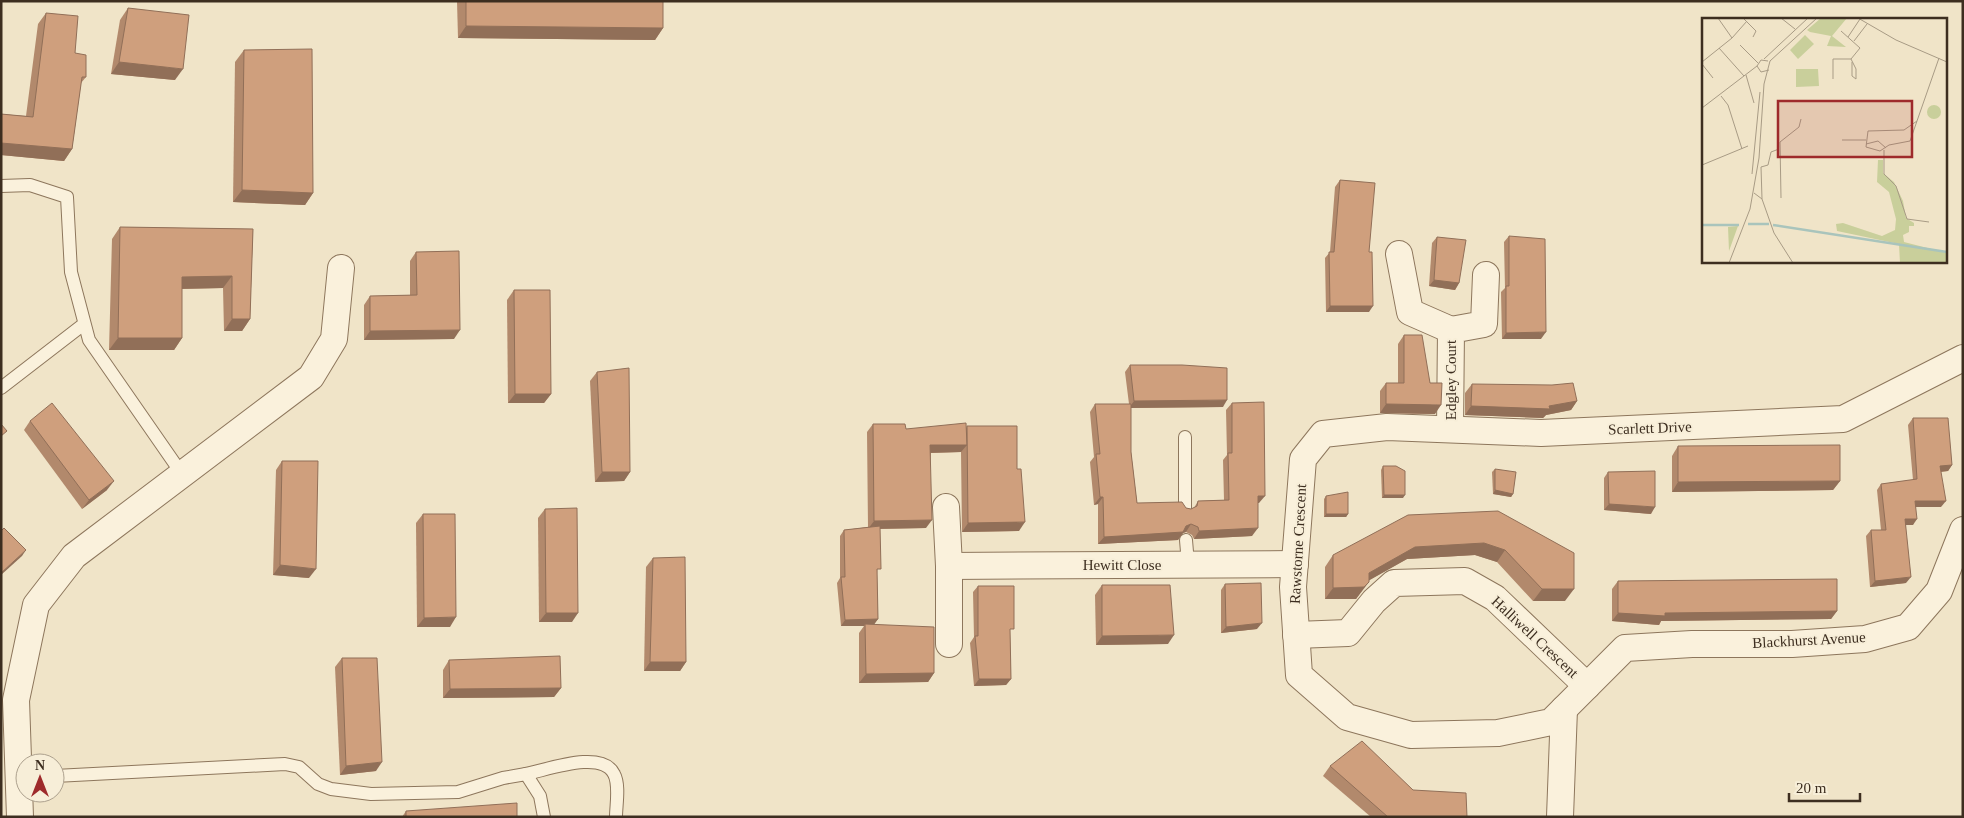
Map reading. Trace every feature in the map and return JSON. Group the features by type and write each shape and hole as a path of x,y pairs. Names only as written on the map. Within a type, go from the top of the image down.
{"street":[{"name":"Edgley Court","path":"1399,254 1410,312 1451,330 1484,324 1486,275"},
{"path":"18,753 8,700 36,605 74,556 311,377 334,340 341,268"},
{"name":"Edgley Court","path":"1450,429 1451,330"},
{"name":"Scarlett Drive","path":"1324,434 1387,427 1541,432 1843,419 1963,358"},
{"name":"Rawstorne Crescent","path":"1324,434 1303,459 1293,587 1299,675 1347,717 1411,735 1498,733 1551,722 1625,648"},
{"path":"946,507 949,566 949,644"},
{"name":"Blackhurst Avenue","path":"1625,648 1692,644 1792,644 1864,639 1908,627 1939,592 1963,530"},
{"name":"Hewitt Close","path":"949,566 1187,552 1295,564"},
{"name":"Halliwell Crescent","path":"1296,635 1348,633 1374,602 1394,583 1465,581 1495,598 1586,686"},
{"path":"1560,817 1564,709"},
{"path":"20,817 21,803"}],"lane":[{"path":"1,186 30,185 67,196 71,272 89,340 182,474"},
{"path":"1,388 84,324"},
{"path":"1185,437 1185,509"},
{"path":"65,775 286,764 300,767 318,784 331,789 371,794 458,792 503,778 589,761 606,765 614,773 616,782 616,817"},
{"path":"526,774 540,796 544,817"}],"building":[{"path":"466,1 663,1 663,28 466,26"},
{"path":"128,8 189,15 183,69 119,62"},
{"path":"46,13 78,16 75,53 86,55 86,77 82,77 72,149 1,143 1,114 33,117"},
{"path":"312,49 313,193 242,190 244,50"},
{"path":"1340,180 1375,183 1369,252 1372,252 1373,306 1330,306 1329,252 1334,252"},
{"path":"120,227 253,229 250,319 232,319 232,276 182,277 182,338 118,338"},
{"path":"1509,236 1545,239 1546,332 1506,333 1506,286 1509,286"},
{"path":"1437,237 1466,240 1459,283 1434,280"},
{"path":"459,251 460,330 370,331 370,296 417,295 416,252"},
{"path":"514,290 550,290 551,394 515,394"},
{"path":"1404,335 1422,335 1430,383 1442,383 1441,405 1386,404 1386,383 1404,383"},
{"path":"1130,365 1182,365 1227,368 1227,400 1134,401"},
{"path":"629,368 630,472 602,472 597,372"},
{"path":"1573,383 1577,401 1549,406 1550,409 1471,406 1472,384 1552,385"},
{"path":"1264,402 1265,496 1258,496 1258,528 1199,531 1198,527 1191,524 1186,526 1183,532 1104,537 1103,497 1100,497 1096,454 1100,454 1095,404 1131,404 1131,452 1137,503 1182,502 1186,508 1191,509 1197,506 1198,501 1229,500 1228,453 1232,453 1232,403"},
{"path":"52,403 114,481 89,500 30,421"},
{"path":"1913,418 1948,418 1952,465 1940,466 1946,501 1915,501 1917,519 1905,519 1911,577 1875,581 1871,530 1886,530 1881,484 1917,479"},
{"path":"966,423 967,445 930,445 932,520 874,521 873,424 905,424 906,429"},
{"path":"1,424 7,431 1,436"},
{"path":"967,426 1017,426 1017,469 1021,469 1025,522 968,523"},
{"path":"1840,445 1840,481 1678,482 1678,446"},
{"path":"282,461 318,461 316,569 280,565"},
{"path":"1383,466 1396,466 1405,471 1405,495 1384,495"},
{"path":"1495,469 1516,472 1513,494 1495,490"},
{"path":"1655,471 1655,507 1609,504 1608,472"},
{"path":"1348,492 1348,514 1326,514 1326,496"},
{"path":"577,508 578,613 546,613 545,509"},
{"path":"1498,511 1574,553 1574,589 1542,589 1505,550 1484,543 1415,547 1369,573 1369,582 1364,587 1333,588 1333,555 1408,515"},
{"path":"423,514 455,514 456,617 424,618"},
{"path":"880,526 881,569 877,569 878,619 845,620 841,577 845,577 844,530"},
{"path":"4,528 26,550 1,573 1,531"},
{"path":"685,557 686,662 650,662 653,558"},
{"path":"1837,579 1837,611 1665,613 1665,616 1618,613 1618,581"},
{"path":"1261,583 1262,623 1226,627 1225,584"},
{"path":"1102,585 1170,585 1174,635 1102,636"},
{"path":"978,586 1014,586 1014,629 1010,629 1011,679 979,679 975,636 978,636"},
{"path":"865,624 934,627 934,673 866,674"},
{"path":"560,656 561,688 450,689 449,660"},
{"path":"342,658 377,658 382,762 346,766"},
{"path":"1362,741 1413,790 1466,793 1467,817 1388,817 1330,766"},
{"path":"517,803 517,817 406,817 406,811"}]}
